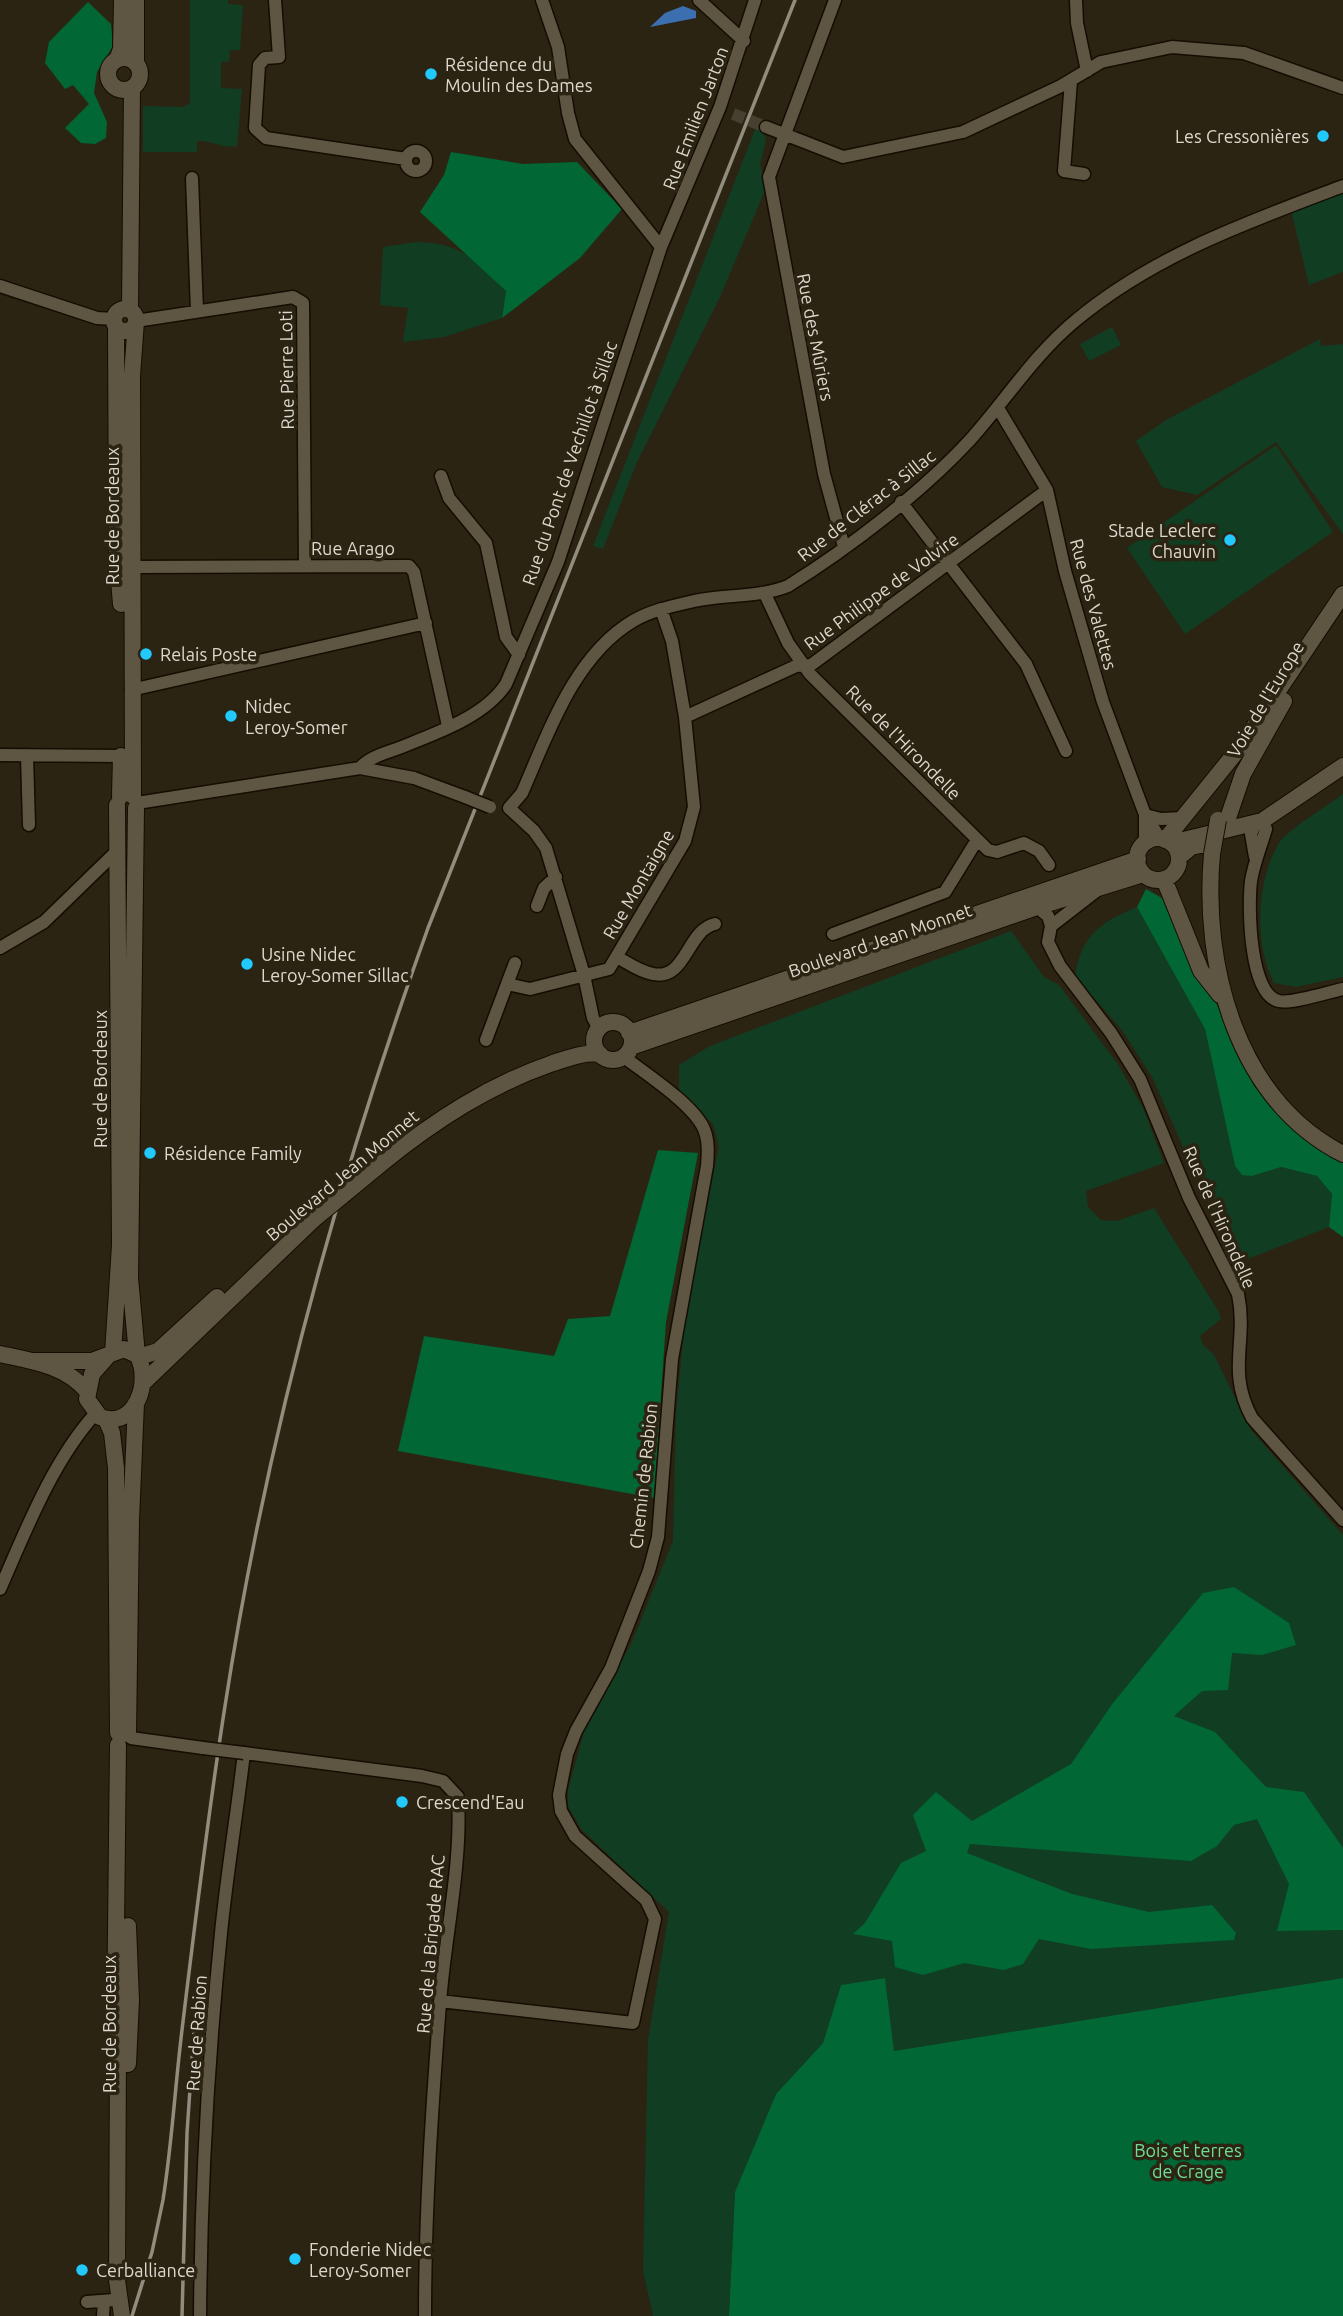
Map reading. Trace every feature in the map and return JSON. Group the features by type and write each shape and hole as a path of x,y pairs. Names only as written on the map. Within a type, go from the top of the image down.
{"main road":[{"path":"122,0 121,49 109,75 112,84 126,88 140,77 136,63 136,0"},
{"path":"117,60 129,59 136,63"},
{"name":"Rue de Bordeaux","path":"110,1355 120,1245 119,903 115,853 128,802 121,756 126,88"},
{"name":"Rue de Bordeaux","path":"123,317 132,376 128,802 130,1278 138,1356"},
{"path":"1314,647 1343,594"},
{"name":"Voie de l'Europe","path":"1343,608 1252,740 1232,780 1208,899 1220,987 1234,1026 1254,1068 1271,1094 1319,1141 1343,1154"},
{"path":"598,1041 611,1060 628,1045 1140,867 1164,844 1314,647 1343,615"},
{"path":"1258,827 1343,766"},
{"path":"1164,844 1191,847 1285,819 1343,776"},
{"path":"1140,867 1150,879 1164,879 1177,868 1164,844"},
{"name":"Voie de l'Europe","path":"1216,853 1221,954 1229,991 1246,1036 1264,1070 1285,1099 1320,1133 1343,1147"},
{"name":"Boulevard Jean Monnet","path":"628,1045 1104,885 1140,867"},
{"path":"1164,879 1201,971 1218,992 1234,1026"},
{"path":"34,1361 110,1355 124,1349 138,1356 158,1351 316,1213 471,1090 540,1059 598,1041 615,1023 628,1045"},
{"name":"Boulevard Jean Monnet","path":"143,1383 316,1213"},
{"path":"0,1354 34,1361 62,1371 87,1391"},
{"path":"110,1355 92,1374 87,1391 87,1399 100,1417 123,1417 136,1403 143,1383 138,1356"},
{"name":"Rue de Bordeaux","path":"122,2310 128,2242 123,1976 125,1739 136,1403"},
{"name":"Rue de Bordeaux","path":"100,1417 112,1433 116,1468 125,1739"}],"street":[{"path":"275,0 279,57 265,58 259,65 255,128 266,138 407,159"},
{"path":"542,0 558,47 568,113 575,139 589,160 661,247"},
{"path":"699,0 744,41"},
{"name":"Rue Emilien Jarton","path":"661,247 720,107 744,41 755,0"},
{"name":"Rue des Mûriers","path":"835,0 782,134 770,170 769,194 824,474 844,547"},
{"path":"1076,0 1077,23 1087,71"},
{"path":"766,127 843,157 963,132 1071,81 1101,62 1172,47 1244,52 1343,88"},
{"path":"1071,81 1064,171 1084,174"},
{"path":"720,107 733,114"},
{"path":"192,178 197,310"},
{"name":"Rue de Clérac à Sillac","path":"509,808 522,793 579,675 631,622 661,609 705,599 765,594 788,586 844,547 943,467 998,408 1057,338 1121,285 1206,240 1343,186"},
{"name":"Rue du Pont de Vechillot à Sillac","path":"360,768 370,760 449,726 495,699 506,684 558,562 661,247"},
{"path":"0,286 97,318 123,317"},
{"name":"Rue Pierre Loti","path":"123,317 293,297 303,303 305,566"},
{"name":"Rue des Valettes","path":"998,408 1047,490 1065,571 1103,702 1145,815 1164,844"},
{"path":"441,476 449,498 486,543 506,637 519,655"},
{"name":"Rue Philippe de Volvire","path":"685,716 796,666 811,665 1047,490"},
{"path":"901,502 1026,664 1066,751"},
{"name":"Rue Arago","path":"132,567 409,566 414,572 449,726"},
{"name":"Rue de l'Hirondelle","path":"765,594 771,611 803,666 988,850 997,852 1024,843 1039,851 1049,865"},
{"name":"Rue Montaigne","path":"507,984 530,989 606,971 617,957 691,826 693,784 685,716 672,641 661,609"},
{"path":"131,690 426,624"},
{"path":"0,755 121,756"},
{"path":"27,755 29,825"},
{"path":"128,802 360,768 414,779 501,811 509,808 540,837 556,877 584,975 598,1041"},
{"path":"1145,815 1161,819 1184,818"},
{"path":"1258,827 1250,912 1261,985 1270,998 1281,1002 1343,989"},
{"path":"833,934 945,892 978,840"},
{"path":"0,948 44,922 115,853"},
{"path":"537,906 544,888 556,877"},
{"path":"1051,926 1104,885"},
{"name":"Rue de l'Hirondelle","path":"1037,907 1048,916 1051,926 1048,942 1060,967 1111,1033 1140,1079 1189,1198 1238,1294 1241,1309 1236,1358 1241,1399 1252,1418 1343,1520"},
{"path":"617,957 646,972 661,975 676,967 701,930 715,925"},
{"path":"486,1040 515,963"},
{"name":"Chemin de Rabion","path":"440,2001 633,2023 649,1953 654,1919 646,1900 575,1836 561,1811 559,1795 566,1754 611,1668 649,1571 657,1537 672,1359 707,1166 708,1143 703,1126 628,1045"},
{"path":"0,1589 54,1477 81,1429 100,1417"},
{"path":"125,1739 244,1753"},
{"name":"Rue de la Brigade RAC","path":"244,1753 422,1776 443,1782 451,1787 458,1797 459,1816 440,2001 428,2161 425,2316"},
{"name":"Rue de Rabion","path":"200,2316 201,2214 209,2074 221,1931 244,1753"},
{"path":"87,2302 104,2301 122,2310"},
{"path":"103,2316 104,2301"}],"green space":[{"path":"190,0 228,0 228,4 243,5 240,50 230,50 229,62 221,62 221,88 242,89 237,146 197,141 197,152 143,152 143,106 183,107 190,103"},
{"path":"88,2 111,24 113,46 97,72 94,93 107,122 106,138 95,144 81,143 65,128 89,104 73,85 65,89 45,63 49,42"},
{"path":"756,127 762,130 766,140 760,164 766,188 720,297 637,462 603,549 593,546"},
{"path":"451,152 523,164 577,162 622,209 580,258 502,318 506,291 420,212 444,175"},
{"path":"1343,191 1343,272 1309,285 1291,210"},
{"path":"416,242 446,246 476,262 506,291 502,318 444,337 403,342 408,308 380,305 383,247"},
{"path":"1112,327 1121,345 1089,361 1080,344"},
{"path":"1320,339 1321,346 1343,344 1343,534 1276,442 1197,495 1162,487 1136,441 1166,420"},
{"name":"Stade Leclerc Chauvin","path":"1276,445 1333,532 1185,634 1127,548"},
{"path":"1343,794 1343,977 1296,987 1274,983 1263,950 1260,913 1271,858 1283,838"},
{"path":"1146,889 1162,898 1187,958 1212,994 1254,1086 1287,1122 1343,1161 1343,1237 1329,1227 1332,1194 1317,1176 1281,1167 1252,1176 1242,1175 1235,1166 1205,1029 1137,907"},
{"path":"1137,907 1205,1029 1235,1166 1252,1176 1281,1167 1317,1176 1332,1194 1329,1227 1235,1264 1152,1077 1122,1030 1075,976 1082,950 1094,932 1113,918"},
{"path":"1011,931 1044,977 1059,985 1117,1063 1143,1108 1164,1163 1086,1191 1088,1207 1101,1220 1117,1221 1154,1208 1219,1312 1221,1319 1200,1336 1203,1345 1214,1355 1251,1430 1343,1535 1343,1978 894,2051 885,1978 841,1985 823,2043 776,2094 735,2192 729,2316 653,2316 643,2271 648,2040 669,1912 581,1829 568,1806 568,1790 584,1732 632,1642 673,1541 676,1413 686,1309 719,1147 713,1124 679,1092 679,1065 710,1046"},
{"path":"658,1150 698,1153 666,1322 654,1498 398,1451 424,1336 554,1356 568,1319 610,1316"},
{"path":"1234,1587 1289,1623 1296,1645 1262,1655 1232,1653 1228,1690 1202,1691 1174,1716 1215,1732 1266,1787 1304,1792 1343,1848 1343,1930 1277,1931 1289,1884 1257,1819 1234,1825 1217,1846 1191,1861 970,1844 967,1853 1072,1894 1149,1912 1212,1905 1236,1933 1234,1940 1091,1949 1039,1939 1023,1964 1004,1970 964,1963 923,1975 895,1967 892,1941 853,1934 865,1923 901,1863 926,1851 913,1815 936,1792 972,1821 1071,1764 1113,1703 1203,1593"},
{"name":"Bois et terres de Crage","path":"885,1978 894,2051 1343,1978 1343,2316 729,2316 735,2192 776,2094 823,2043 841,1985"}],"water":[{"path":"683,6 696,11 696,18 650,27 665,13"}],"tunnel":[{"path":"733,114 766,127"}],"railway":[{"path":"132,2316 152,2252 163,2200 207,1828 242,1607 283,1410 335,1215 395,1023 428,928 795,0"},
{"path":"182,2316 187,2133 196,2001"}],"place":[{"name":"Résidence du Moulin des Dames","path":"431,74"},
{"name":"Les Cressonières","path":"1323,136"},
{"name":"Stade Leclerc Chauvin","path":"1230,540"},
{"name":"Relais Poste","path":"146,654"},
{"name":"Nidec Leroy-Somer","path":"231,716"},
{"name":"Usine Nidec Leroy-Somer Sillac","path":"247,964"},
{"name":"Résidence Family","path":"150,1153"},
{"name":"Crescend'Eau","path":"402,1802"},
{"name":"Fonderie Nidec Leroy-Somer","path":"295,2259"},
{"name":"Cerballiance","path":"82,2270"}]}
